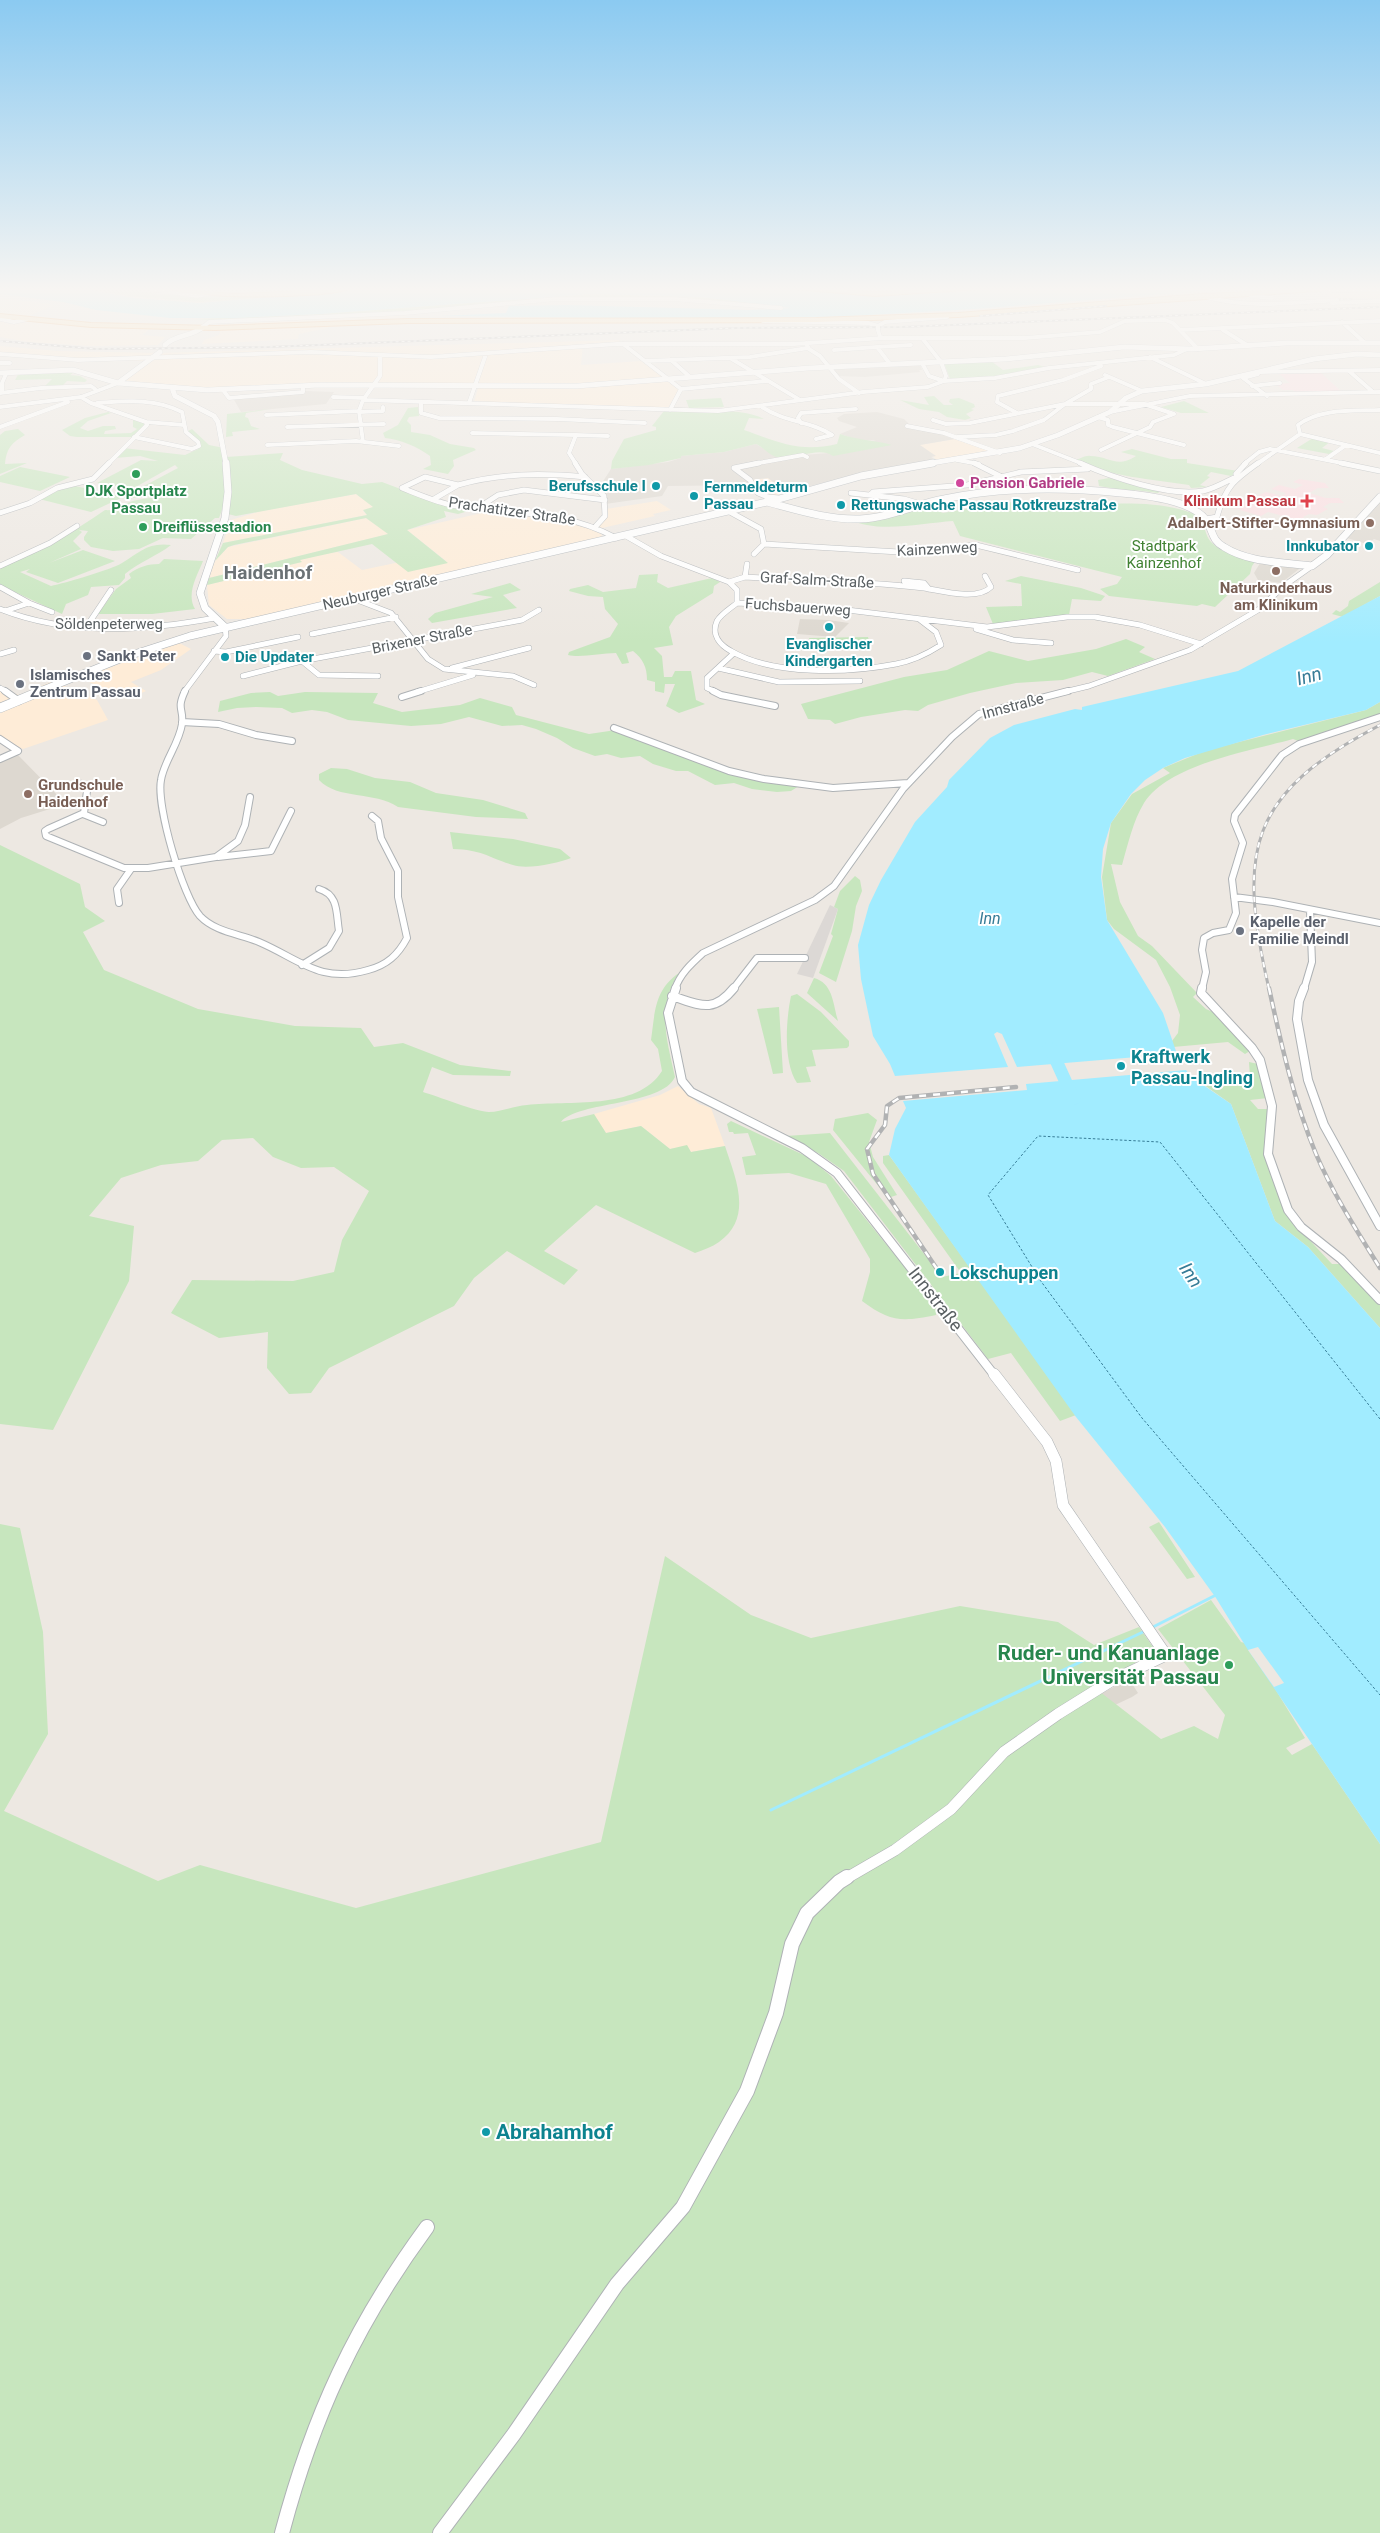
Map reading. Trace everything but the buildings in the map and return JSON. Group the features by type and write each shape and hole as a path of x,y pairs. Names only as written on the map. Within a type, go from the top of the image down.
{"street":[{"path":"0,427 54,407"},
{"path":"104,407 146,422 184,425"},
{"path":"134,437 196,448 199,446 198,442 186,432 182,412 173,407"},
{"path":"197,407 214,416 218,422 226,457 228,492 225,518 200,593 203,605 226,627 226,636 185,691 179,704 182,722 176,746 161,778 158,797 167,832 192,904 201,917 216,926 259,942 302,965 331,975 355,974 390,961 404,946 406,938 398,897 398,871 381,838 378,821 372,816"},
{"path":"361,407 360,412 363,442"},
{"path":"266,415 360,412 383,410 383,407"},
{"path":"421,407 421,414 439,418 557,419 645,423"},
{"path":"590,407 718,411 751,407"},
{"path":"764,407 777,417 820,427 832,435 816,439"},
{"path":"1006,407 1017,413"},
{"path":"933,420 962,424 1048,407"},
{"path":"957,436 990,435 1011,431 1056,415 1062,407"},
{"path":"1110,412 1116,407"},
{"path":"778,501 861,476 960,462 1032,444 1110,412 1130,407"},
{"path":"1101,450 1150,427 1153,422 1174,414 1154,407"},
{"path":"801,413 856,408"},
{"path":"1300,434 1298,425 1308,418 1380,410"},
{"path":"802,423 798,418 801,413 808,411"},
{"path":"1098,417 1108,420 1108,425 1184,445"},
{"path":"1,512 30,503 57,488 93,479 147,426 146,422"},
{"path":"287,427 384,424"},
{"path":"907,426 957,436 1000,452"},
{"path":"472,434 608,436"},
{"path":"1032,444 1125,481 1193,491 1207,490 1238,476 1300,434 1380,453"},
{"path":"576,435 569,454 585,477 603,493 605,500 606,516 601,524 596,526"},
{"path":"267,445 307,442 363,442 399,446"},
{"path":"1326,459 1346,445"},
{"path":"1206,519 1217,517 1222,498 1238,476 1236,474 1244,462 1261,450 1278,449 1380,471"},
{"path":"807,457 803,455 734,468 750,480 758,493 768,500 778,501 809,515 849,519 890,516 943,500 999,492 1101,491 1136,495 1174,503 1195,511 1206,519 1212,538 1227,549 1253,557 1312,566"},
{"path":"960,462 978,464 1000,476"},
{"path":"870,495 873,492 976,484 1000,476 1028,472 1091,469"},
{"path":"458,485 487,477 567,475 585,477"},
{"name":"Prachatitzer Straße","path":"458,485 426,477 402,488 454,506 569,517 596,526 616,538"},
{"name":"Prachatitzer Straße","path":"434,499 458,485"},
{"path":"478,508 498,495 524,490 605,500"},
{"path":"851,493 904,499 924,505"},
{"name":"Innstraße","path":"1166,1655 1063,1505 1056,1461 1047,1442 837,1173 802,1148 703,1100 691,1092 682,1081 668,1013 678,981 689,966 703,953 733,936 815,900 834,886 843,876 877,822 908,783 952,737 978,714 1089,686 1183,653 1201,644 1258,610 1284,585 1328,555 1364,512 1380,497"},
{"name":"Neuburger Straße","path":"0,708 125,656 226,627 730,512 768,500"},
{"path":"730,512 761,529 764,544 754,554"},
{"path":"0,566 43,547 77,526"},
{"name":"Fuchsbauerweg","path":"626,536 661,556 729,582 737,590 737,603 839,609 987,627 1067,617 1095,617 1140,626 1201,644"},
{"name":"Kainzenweg","path":"764,544 899,552 976,546 1078,570"},
{"name":"Graf-Salm-Straße","path":"745,577 747,564"},
{"name":"Graf-Salm-Straße","path":"729,582 745,577 889,584 979,593 991,587 985,576"},
{"name":"Söldenpeterweg","path":"0,588 29,604 52,612"},
{"path":"87,626 111,590"},
{"path":"352,598 390,612 396,617 412,640 442,668 476,674 514,676 526,679 534,685"},
{"path":"737,603 718,619 715,629 722,646 734,654 761,664 791,668 822,670 876,668 920,659 941,645 940,637 916,618"},
{"name":"Söldenpeterweg","path":"3,610 29,604"},
{"name":"Söldenpeterweg","path":"3,610 42,624 87,626 168,625 216,618"},
{"name":"Brixener Straße","path":"243,676 302,661 522,620 539,610"},
{"path":"312,634 396,617"},
{"path":"216,618 249,622"},
{"name":"Fuchsbauerweg","path":"966,625 1006,639 1026,643 1051,643"},
{"path":"214,651 226,652 298,637"},
{"path":"447,670 529,648"},
{"path":"0,654 14,650"},
{"path":"734,654 707,678 707,688 721,695 775,706"},
{"name":"Brixener Straße","path":"302,661 313,672 326,676 378,676"},
{"path":"718,668 779,682 860,681"},
{"path":"791,668 794,683"},
{"path":"402,697 476,674"},
{"path":"0,688 19,701"},
{"path":"1380,717 1299,744 1274,763 1235,815 1234,821 1243,843 1232,879 1236,913 1231,928 1204,938 1202,950 1206,972 1201,993 1252,1048 1260,1060 1272,1106 1268,1154 1288,1210 1301,1227 1341,1259 1380,1300"},
{"path":"182,722 219,724 256,735 292,741"},
{"path":"614,728 729,771 764,779 834,788 908,783"},
{"path":"0,739 18,751 0,759"},
{"path":"81,784 86,791 83,814"},
{"path":"216,857 238,841 245,825 250,797"},
{"path":"103,822 83,814 52,826 45,834 110,864 131,869 178,861 271,851 291,811"},
{"path":"119,903 117,889 131,869"},
{"path":"302,965 328,948 339,931 333,897 329,892 319,889"},
{"path":"1234,897 1380,923"},
{"path":"1310,910 1312,962 1309,977 1299,1001 1297,1019 1308,1080 1324,1125 1380,1226"},
{"path":"672,996 695,1004 718,1006 726,1001 757,958 805,958"},
{"path":"440,2533 514,2434 617,2284 684,2207 746,2091 776,2013 792,1944 807,1913 839,1882 895,1850 951,1810 1004,1752 1058,1714 1111,1681 1166,1655"},
{"path":"282,2533 292,2493 328,2390 371,2308 399,2263 427,2227"}],"shaded area":[{"path":"238,407 292,407 241,412"},
{"path":"877,412 904,419 912,427 961,438 920,445 936,456 931,457 938,461 858,474 786,492 768,478 751,480 754,485 668,486 662,496 605,504 598,489 611,469 668,462 681,458 681,456 724,452 756,444 778,457 829,453 876,440 862,441 840,434 857,427 839,421 837,418 844,414"},
{"path":"961,438 997,451 938,461 919,445"},
{"path":"768,478 786,492 769,498 759,493 751,480"},
{"name":"Klinikum Passau","path":"1299,479 1325,483 1329,488 1318,488 1309,493 1326,498 1339,498 1344,503 1330,503 1323,507 1328,509 1317,515 1309,514 1303,517 1308,524 1296,524 1291,518 1268,512 1261,516 1222,505 1237,498 1263,506 1273,500 1257,496 1266,492 1282,496 1286,493 1271,489 1279,485 1295,489 1303,485 1293,482"},
{"path":"356,494 374,507 363,511 367,515 223,543 231,520 261,511"},
{"path":"657,501 671,510 653,514 655,516 602,528 596,526 604,520 606,509"},
{"name":"Adalbert-Stifter-Gymnasium","path":"1380,502 1380,541 1374,539 1367,544 1347,538"},
{"path":"482,513 577,521 600,532 603,538 248,619 227,619 209,605 207,585 301,562 299,560 323,554 338,552 362,570 400,562 446,561 407,530"},
{"path":"366,518 389,534 209,578 215,561 228,547"},
{"name":"Naturkinderhaus am Klinikum","path":"1262,560 1299,567 1299,569 1281,583 1258,580 1254,573"},
{"path":"800,619 849,623 835,637 797,634"},
{"path":"179,643 191,649 161,670 131,682 146,691 133,697 123,697 80,678"},
{"path":"53,681 97,700 108,720 23,749 8,741 0,743 0,687 19,695"},
{"name":"Grundschule Haidenhof","path":"17,754 66,804 21,818 0,829 0,759"},
{"path":"830,905 838,909 813,978 797,974"},
{"path":"678,1086 699,1104 711,1108 725,1146 691,1152 687,1146 670,1149 641,1126 606,1133 594,1114 660,1095"},
{"path":"1129,1679 1138,1693 1132,1697 1081,1721 1070,1710"}],"green space":[{"path":"418,407 419,416 409,417 407,421 411,425 411,432 430,435 450,444 476,450 453,460 454,466 448,474 423,469 431,465 430,456 408,444 385,438 383,433 398,425 408,408"},
{"path":"915,407 975,407 971,409 974,410 966,414 971,418 965,420 947,417 939,412"},
{"path":"1162,407 1197,407 1209,413 1181,413"},
{"path":"270,409 246,413 245,417 248,418 251,426 260,429 232,432 233,436 226,437 227,414"},
{"path":"664,411 729,411 753,415 764,419 749,418 744,430 800,447 837,444 840,434 892,445 833,456 820,452 783,458 774,456 756,444 724,452 681,456 681,458 649,465 611,469 612,461 624,439 656,430 656,427 652,426"},
{"path":"108,412 111,413 88,421 80,428 88,431 103,426 115,426 116,429 105,431 104,434 131,433 137,429 133,427 133,418 144,423 144,426 133,437 77,437 70,436 62,430 85,418"},
{"path":"18,429 25,435 10,446 5,464 27,463 0,474 0,435 5,431"},
{"path":"192,429 209,445 224,448 226,457 283,453 280,460 302,470 362,484 382,482 451,508 472,510 458,514 444,511 446,517 407,530 448,563 408,572 372,544 300,560 302,562 207,585 209,578 388,534 366,518 234,545 228,547 215,561 223,543 367,515 363,510 373,507 356,494 236,516 228,514 228,493 219,518 215,518 191,539 163,538 139,549 113,551 91,547 84,540 88,531 79,530 82,532 73,541 81,549 49,563 83,550 115,561 58,583 26,572 30,569 20,572 51,586 116,566 150,546 171,545 130,570 125,574 125,578 119,585 91,587 88,595 66,604 62,614 0,585 0,568 55,542 105,510 112,510 130,502 150,498 146,496 126,499 123,497 178,468 175,465 132,489 97,483 141,460 158,461 140,456 114,458 123,448 185,455 198,449 198,441 186,432"},
{"path":"1313,438 1330,442 1322,448 1334,451 1329,454 1297,448"},
{"path":"1132,449 1171,459 1187,459 1187,463 1238,471 1231,476 1211,472 1207,476 1210,477 1200,485 1207,487 1191,488 1189,485 1116,474 1075,460 1088,456 1118,462 1129,460 1136,456 1121,452"},
{"path":"20,467 70,477 40,491 0,482 0,476"},
{"path":"1109,478 1164,489 1158,493 1135,490 1134,492 1099,486 1098,480"},
{"path":"71,485 123,497 91,512 39,499"},
{"name":"Stadtpark Kainzenhof","path":"1040,500 1078,504 1155,505 1192,513 1200,518 1209,539 1217,547 1233,554 1257,559 1252,566 1250,574 1215,607 1202,604 1197,606 1109,596 1100,589 1117,584 1122,577 960,536 953,521 886,527 872,526 849,519 924,505 943,513 1000,503"},
{"path":"164,559 203,561 192,591 195,609 152,614 98,614 116,589 131,578 129,574 143,566 159,564"},
{"path":"658,574 657,582 668,588 712,578 720,582 714,586 713,593 676,616 669,627 673,645 654,648 662,656 664,677 672,677 675,671 691,671 696,700 705,704 679,713 666,706 675,684 665,684 664,693 655,691 655,682 647,680 644,664 633,651 626,653 629,663 622,664 616,653 568,655 569,652 610,637 618,624 605,609 603,597 588,596 569,591 570,589 588,585 603,592 636,588 639,575"},
{"path":"1021,576 1081,588 1105,596 1101,601 1072,599 1069,615 993,624 986,607 1022,606 1021,584 1005,581"},
{"path":"1380,582 1380,596 1343,617 1332,614 1336,610 1340,612 1348,606 1349,601"},
{"path":"510,583 521,590 503,595 517,608 432,623 428,619 435,613 493,597 471,594"},
{"path":"868,637 871,648 812,650 809,638"},
{"path":"1126,639 1145,647 1139,652 1155,659 1108,676 1092,672 1063,680 1016,683 928,705 918,711 905,710 861,717 835,724 830,720 808,719 801,704 904,677 947,670 989,651 1028,661 1096,649"},
{"path":"270,692 278,696 305,692 378,693 373,703 402,712 460,705 480,698 512,707 516,715 589,734 616,730 727,772 799,786 791,791 777,792 752,789 734,783 715,785 688,771 676,771 653,764 640,756 621,758 607,754 595,756 573,748 557,738 536,729 522,725 502,726 469,717 441,724 411,726 348,720 327,712 312,710 292,713 282,708 256,707 218,712 220,701 251,693"},
{"path":"1380,702 1380,719 1301,742 1293,739 1212,761 1172,778 1156,790 1144,803 1134,825 1122,865 1111,864 1120,902 1138,936 1152,946 1197,993 1193,997 1206,1009 1215,1013 1250,1051 1245,1054 1228,1042 1173,1047 1172,1041 1178,1033 1180,1015 1170,987 1156,960 1114,929 1107,920 1102,877 1111,823 1132,794 1170,773 1163,768 1207,750 1366,710"},
{"path":"331,768 347,769 375,778 410,782 436,793 483,800 525,813 528,819 476,817 398,807 378,799 346,793 327,786 319,780 319,774"},
{"path":"450,832 513,839 560,849 571,858 526,867 513,865 478,852 453,849"},
{"path":"0,845 80,884 85,907 105,921 83,932 104,970 198,1009 295,1026 361,1028 374,1047 403,1043 460,1065 511,1071 510,1076 453,1075 432,1067 423,1092 483,1111 494,1112 527,1105 581,1103 619,1098 651,1084 662,1071 658,1049 651,1040 657,1003 665,987 679,973 668,998 665,1024 675,1077 667,1086 654,1093 584,1110 570,1115 561,1122 594,1114 606,1133 641,1126 670,1149 687,1145 691,1152 725,1146 737,1183 739,1196 739,1209 736,1221 730,1232 719,1242 695,1253 596,1205 544,1251 578,1270 564,1285 507,1251 474,1278 454,1306 329,1368 311,1393 289,1394 267,1368 268,1332 219,1338 171,1313 192,1280 293,1281 334,1272 342,1240 369,1191 334,1167 301,1168 273,1157 253,1138 222,1140 198,1161 161,1165 121,1178 89,1216 134,1226 129,1281 53,1430 0,1424"},
{"path":"855,876 860,880 862,891 856,906 852,931 836,982 819,973 833,936 831,934 838,909 834,907 840,891"},
{"path":"814,978 825,984 829,989 838,1021 807,993"},
{"path":"797,994 821,1012 849,1041 847,1048 812,1050 816,1066 806,1067 811,1082 797,1083 789,1064 787,1029 789,1006 791,996"},
{"path":"779,1007 783,1073 773,1074 757,1009"},
{"path":"1249,1062 1258,1064 1268,1098 1250,1100 1258,1109 1269,1109 1265,1156 1286,1215 1332,1264 1343,1264 1380,1303 1380,1328 1308,1247 1275,1221 1231,1104 1200,1082 1250,1077"},
{"path":"868,1113 877,1120 869,1142 873,1157 897,1195 888,1198 833,1130 835,1119"},
{"path":"731,1121 808,1157 831,1176 936,1306 936,1315 914,1319 889,1317 862,1301 870,1272 870,1259 826,1184 789,1173 746,1175 742,1157 756,1155 748,1133 734,1134 729,1132 727,1124"},
{"path":"830,1133 942,1277 961,1273 883,1163 883,1156 889,1155 1076,1415 1060,1421 1011,1353 988,1359 844,1171 818,1153 786,1136"},
{"path":"1159,1522 1195,1577 1187,1579 1149,1527"},
{"path":"0,1524 20,1528 43,1632 48,1734 4,1811 158,1881 200,1865 356,1908 601,1842 665,1556 751,1615 811,1638 960,1606 1058,1622 1094,1645 1139,1627 1155,1650 1095,1688 1161,1739 1194,1726 1218,1739 1225,1715 1158,1629 1211,1600 1241,1642 1258,1647 1274,1687 1305,1738 1286,1748 1292,1755 1312,1744 1380,1844 1380,2533 0,2533"}],"water":[{"name":"Inn","path":"1380,596 1380,702 1366,710 1263,735 1185,758 1163,768 1145,780 1131,794 1111,823 1103,849 1101,877 1107,920 1163,1013 1177,1054 1144,1057 1141,1054 1137,1054 1137,1057 1017,1067 1002,1034 997,1032 994,1034 1008,1067 895,1076 873,1036 861,979 858,945 869,905 881,880 915,822 947,787 949,780 990,738 1014,725 1075,709 1082,710 1082,707 1238,671"},
{"path":"1186,1070 1190,1076 1231,1104 1275,1221 1308,1247 1380,1328 1380,1844 1248,1650 1216,1598 1165,1527 1076,1417 889,1155 895,1129 906,1108 903,1101 1027,1090 1026,1084"}],"pier":[{"path":"1258,1647 1284,1683 1274,1687 1248,1650"}],"waterway":[{"name":"Inn","path":"1049,1045 1074,1100"},
{"path":"1153,1627 1214,1596"},
{"path":"771,1810 1145,1631"}],"ferry route":[{"path":"1380,1419 1160,1142 1038,1136 988,1195 1040,1280 1142,1418 1380,1695"}],"railway":[{"path":"1269,989 1259,941 1254,899 1255,863 1263,831 1278,802 1302,776 1336,750 1380,725"},
{"path":"1269,988 1283,1051 1308,1134 1338,1198 1380,1268"},
{"path":"937,1269 873,1174 867,1149 885,1125 887,1106 899,1098 1016,1087"}],"place":[{"name":"DJK Sportplatz Passau","path":"136,474"},
{"name":"Pension Gabriele","path":"960,483"},
{"name":"Berufsschule I","path":"656,486"},
{"name":"Fernmeldeturm Passau","path":"694,496"},
{"name":"Klinikum Passau","path":"1307,501"},
{"name":"Rettungswache Passau Rotkreuzstraße","path":"841,505"},
{"name":"Adalbert-Stifter-Gymnasium","path":"1370,523"},
{"name":"Dreiflüssestadion","path":"143,527"},
{"name":"Innkubator","path":"1369,546"},
{"name":"Naturkinderhaus am Klinikum","path":"1276,571"},
{"name":"Evanglischer Kindergarten","path":"829,627"},
{"name":"Sankt Peter","path":"87,656"},
{"name":"Die Updater","path":"225,657"},
{"name":"Islamisches Zentrum Passau","path":"20,684"},
{"name":"Grundschule Haidenhof","path":"28,794"},
{"name":"Kapelle der Familie Meindl","path":"1240,931"},
{"name":"Kraftwerk Passau-Ingling","path":"1121,1066"},
{"name":"Lokschuppen","path":"940,1272"},
{"name":"Ruder- und Kanuanlage Universität Passau","path":"1229,1665"},
{"name":"Abrahamhof","path":"486,2132"}],"district":[{"name":"Haidenhof","path":"268,572"}]}
